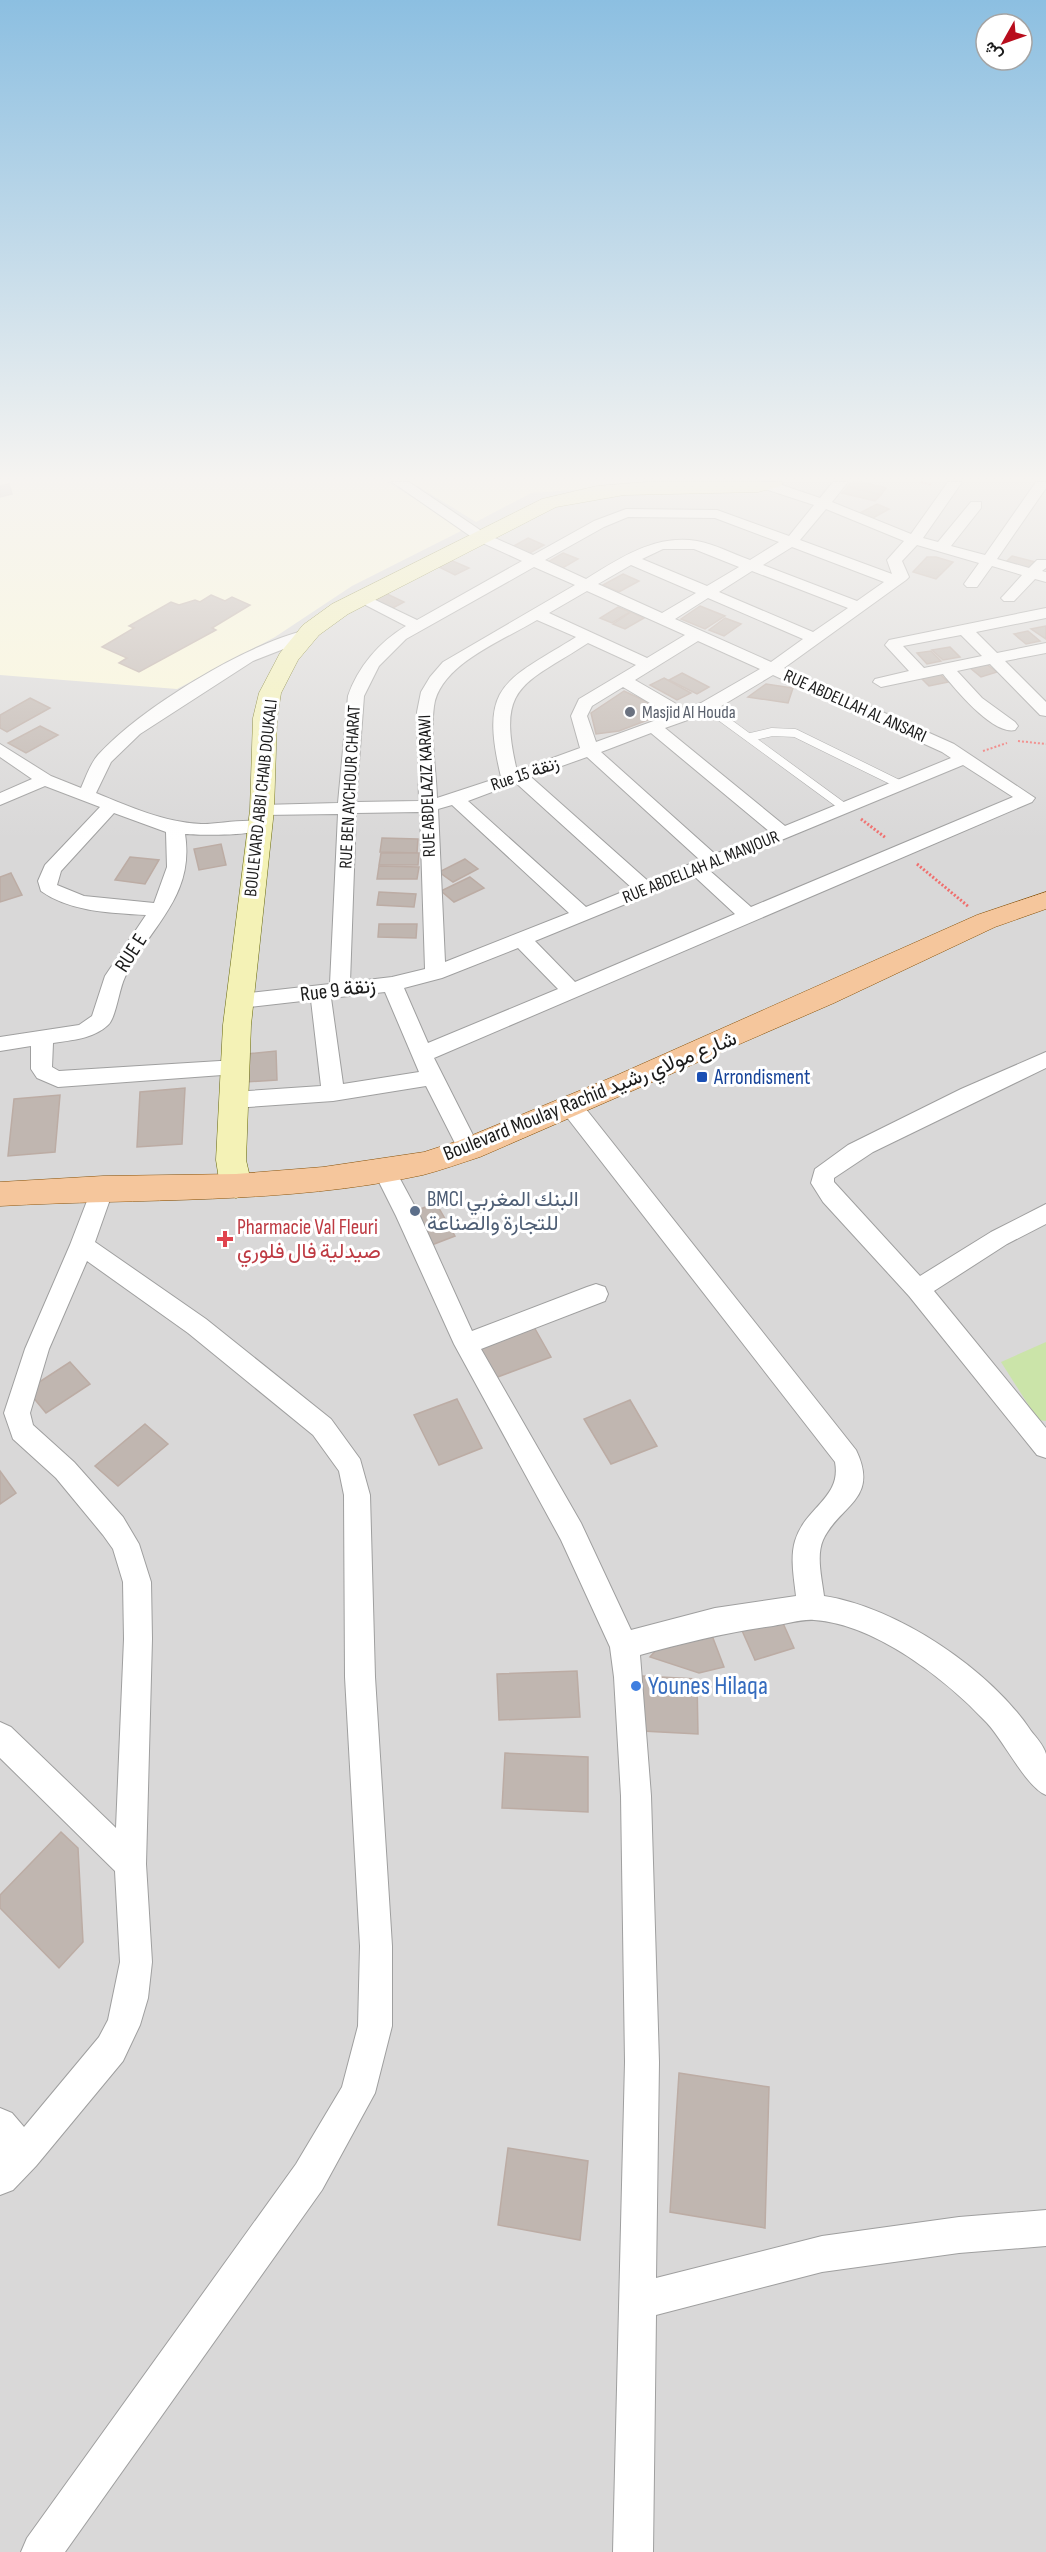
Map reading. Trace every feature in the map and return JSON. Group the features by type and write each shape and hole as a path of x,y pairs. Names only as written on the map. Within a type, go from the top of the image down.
{"main road":[{"name":"Boulevard Moulay Rachid شارع مولاي رشيد","path":"0,1194 103,1188 236,1186 323,1179 424,1163 468,1149 757,1026 986,921 1046,900"}],"street":[{"name":"BOULEVARD ABBI CHAIB DOUKALI","path":"236,1186 231,1160 233,1100 240,1001 261,818 265,718 270,693 284,665 306,635 321,622 355,601"},
{"path":"366,601 417,626"},
{"name":"RUE BEN AYCHOUR CHARAT","path":"333,1093 330,990 357,690 390,645 417,626 462,601"},
{"name":"RUE ABDELAZIZ KARAWI","path":"435,973 426,699 431,688 449,665 557,601"},
{"name":"RUE ABDELLAH AL ANSARI","path":"621,601 897,724 966,758 1026,798 748,915"},
{"path":"663,619 694,601"},
{"path":"730,601 815,638"},
{"name":"RUE ABDELAZIZ KARAWI","path":"845,601 860,607"},
{"name":"Rue 15 زنقة","path":"175,829 347,808 428,806 456,800 707,707 771,669 868,601"},
{"path":"535,613 648,665"},
{"path":"920,673 893,645 913,638 963,628 1044,615"},
{"path":"963,628 1046,711"},
{"path":"85,797 103,760 134,729 237,664 275,646 306,635"},
{"path":"423,1054 748,915 705,865 590,751 579,716 581,707 622,679 697,635"},
{"path":"587,636 528,671 504,696 500,712 505,755 515,777 646,890"},
{"path":"881,682 1046,648"},
{"path":"945,667 976,702 1009,726"},
{"path":"622,679 684,716"},
{"path":"655,728 783,833"},
{"path":"0,749 45,780 175,829"},
{"name":"RUE ABDELLAH AL MANJOUR","path":"435,973 646,890 966,758"},
{"path":"0,800 45,780"},
{"path":"456,800 583,915"},
{"path":"111,806 52,869 47,880 48,887 55,894 73,898 161,909"},
{"name":"RUE E","path":"43,1037 84,1031 99,1023 110,987 123,962 161,909 178,861 175,829"},
{"path":"522,940 572,991"},
{"name":"Rue 9 زنقة","path":"240,1001 392,984 435,973"},
{"path":"392,984 432,1077 468,1149"},
{"path":"0,1044 43,1037 38,1063 43,1073 58,1079 236,1067"},
{"path":"1046,1059 936,1109 859,1149 823,1175 822,1183 831,1196 918,1289 1046,1447"},
{"path":"233,1100 333,1093 432,1077"},
{"path":"570,1105 847,1458 853,1475 850,1486 812,1533 807,1551 812,1606"},
{"path":"384,1170 408,1216 466,1344 571,1532 624,1646 629,1677 636,1796 642,2062 633,2552"},
{"path":"12,2166 111,2049 123,2025 131,1998 135,1962 130,1864 138,1639 135,1571 125,1544 113,1526 65,1470 22,1431 17,1413 37,1349 82,1245 103,1188"},
{"path":"918,1289 1046,1213"},
{"path":"41,2552 315,2168 358,2093 375,2026 376,1946 360,1677 358,1504 351,1467 322,1427 197,1326 82,1245"},
{"path":"466,1344 596,1294"},
{"path":"624,1646 715,1621 812,1606 843,1612 911,1642 940,1661 994,1706 1033,1757 1046,1780"},
{"path":"0,1737 130,1864"},
{"path":"0,2125 12,2166"},
{"path":"639,2301 822,2254 959,2235 1046,2228"}],"lane":[{"path":"707,707 845,808"},
{"path":"751,737 772,732 795,733 902,785"}],"path":[{"path":"966,758 1006,743 1046,744"}],"shaded area":[{"path":"0,601 1046,601 1046,2552 0,2552"},
{"path":"0,601 329,601 275,637 177,689 0,675"}],"green space":[{"path":"1046,1342 1046,1421 1038,1420 1001,1362"}],"building":[{"path":"192,601 241,601 250,605 212,628 216,630 139,672 119,663 127,658 102,647 134,628 129,626 171,602 179,605"},
{"path":"374,601 404,602 391,609"},
{"path":"700,606 725,616 705,629 681,619"},
{"path":"618,607 630,612 612,623 600,618"},
{"path":"631,612 644,618 625,629 613,624"},
{"path":"725,618 741,624 724,636 709,630"},
{"path":"1046,626 1046,639 1031,629"},
{"path":"1028,631 1040,641 1026,644 1014,634"},
{"path":"950,647 960,657 943,660 932,650"},
{"path":"931,651 941,661 927,664 917,653"},
{"path":"985,663 997,672 981,677 969,667"},
{"path":"937,671 948,682 929,686 918,675"},
{"path":"682,673 709,687 697,694 669,680"},
{"path":"664,678 691,693 677,700 650,685"},
{"path":"766,684 793,688 788,703 748,697"},
{"name":"Masjid Al Houda","path":"624,691 669,712 619,731 596,734 591,713"},
{"path":"30,698 50,708 7,732 0,728 0,715"},
{"path":"40,726 58,735 26,753 8,743"},
{"path":"382,838 418,839 417,853 380,852"},
{"path":"221,844 226,865 199,870 194,849"},
{"path":"381,853 419,853 418,865 379,865"},
{"path":"130,857 159,860 145,884 115,880"},
{"path":"465,859 478,869 453,882 439,872"},
{"path":"379,866 419,867 417,879 377,879"},
{"path":"11,873 22,895 0,902 0,877"},
{"path":"470,877 484,888 454,902 441,891"},
{"path":"379,892 416,894 414,907 377,905"},
{"path":"379,924 417,924 416,938 378,937"},
{"path":"276,1051 277,1080 246,1082 246,1054"},
{"path":"185,1088 182,1144 137,1147 140,1092"},
{"path":"60,1095 55,1152 8,1156 14,1099"},
{"path":"436,1203 455,1236 429,1246 410,1213"},
{"path":"534,1327 551,1357 495,1378 478,1348"},
{"path":"70,1362 90,1384 46,1413 27,1390"},
{"path":"457,1399 482,1448 439,1465 414,1415"},
{"path":"630,1400 657,1446 611,1464 584,1419"},
{"path":"145,1424 168,1444 118,1486 95,1466"},
{"path":"0,1471 16,1493 0,1504"},
{"path":"779,1614 794,1648 755,1660 740,1626"},
{"path":"708,1625 724,1667 699,1673 650,1657 672,1632"},
{"path":"577,1671 580,1717 499,1720 497,1674"},
{"path":"642,1676 697,1679 698,1734 642,1731"},
{"path":"505,1753 588,1757 588,1812 502,1808"},
{"path":"61,1832 78,1848 83,1942 59,1968 0,1908 0,1895"},
{"path":"679,2073 769,2087 765,2228 670,2212"},
{"path":"508,2148 588,2161 580,2240 498,2225"}],"place":[{"name":"Masjid Al Houda","path":"630,712"},
{"name":"Arrondisment","path":"702,1077"},
{"name":"BMCI البنك المغربي للتجارة والصناعة","path":"415,1211"},
{"name":"Pharmacie Val Fleuri صيدلية فال فلوري","path":"225,1239"},
{"name":"Younes Hilaqa","path":"636,1686"}]}
